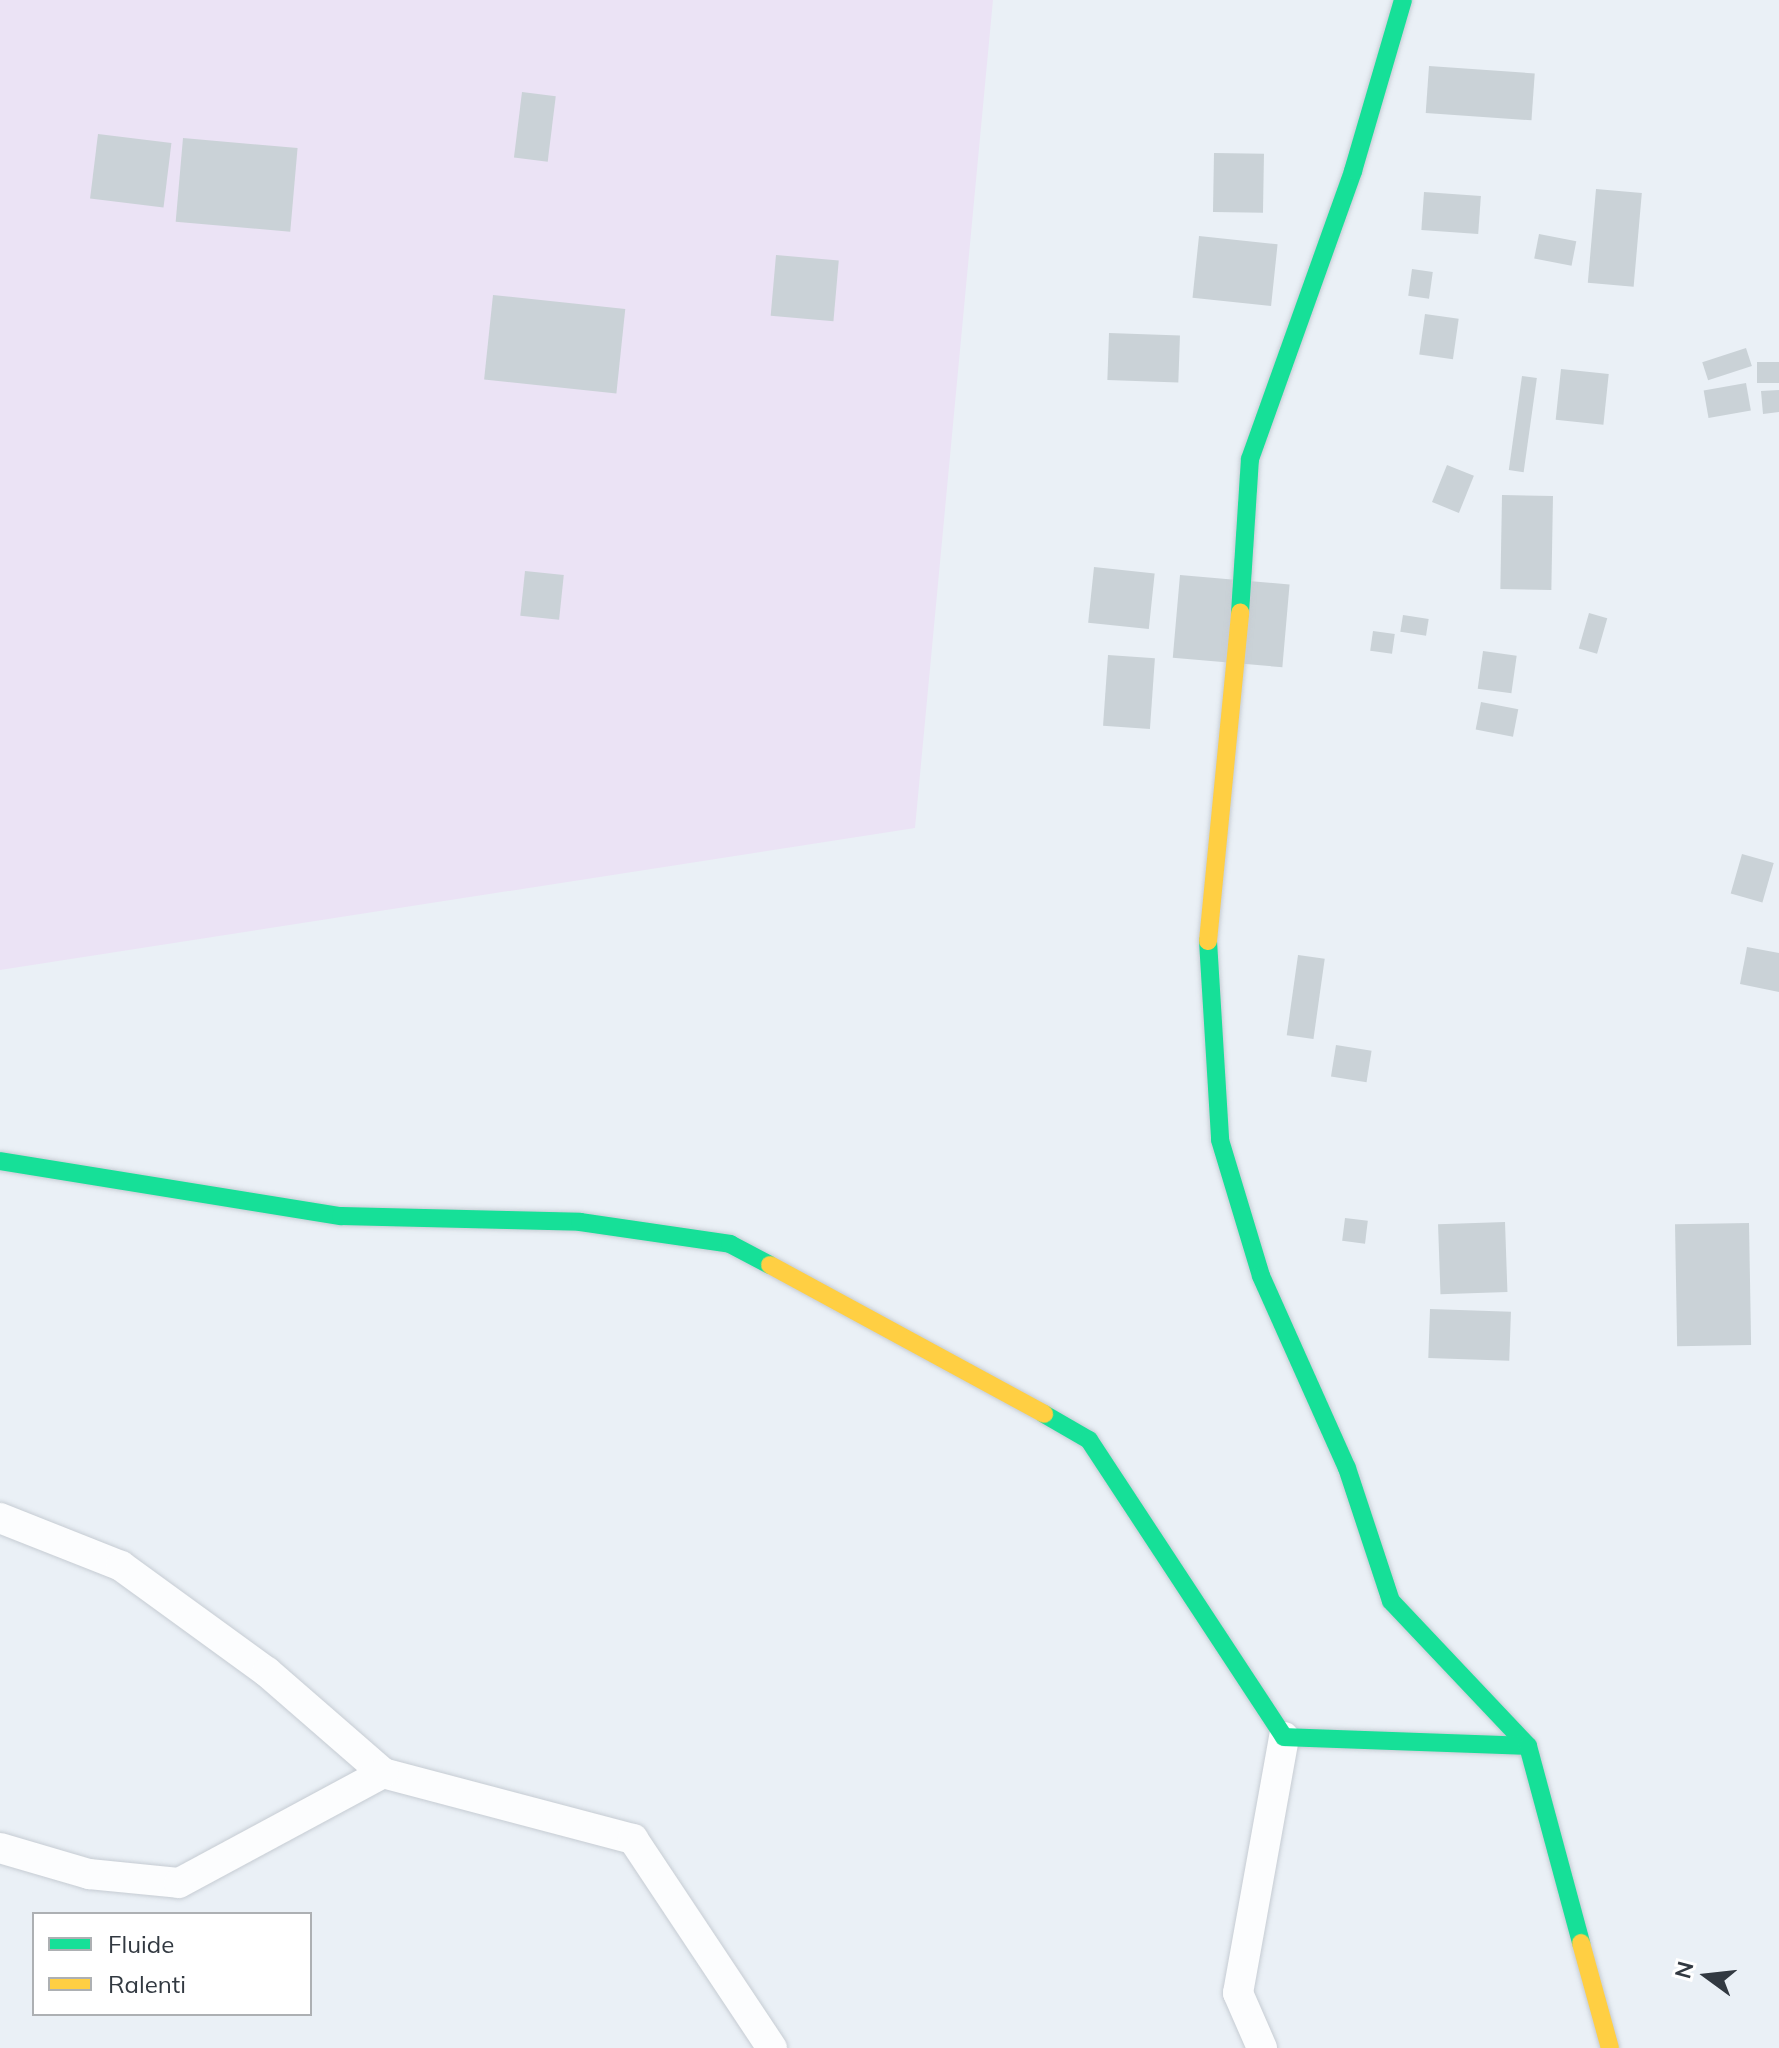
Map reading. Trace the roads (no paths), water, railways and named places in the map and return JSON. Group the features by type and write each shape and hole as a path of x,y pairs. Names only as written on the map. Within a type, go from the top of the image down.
{"street":[{"path":"1403,0 1353,171 1250,459 1228,786 1208,941 1220,1140 1261,1276 1347,1468 1391,1601 1528,1746 1610,2048"},
{"path":"0,1161 341,1216 580,1222 730,1244 1089,1440 1284,1737 1238,1993 1262,2048"},
{"path":"0,1518 121,1566 267,1672 383,1773 633,1839 772,2048"},
{"path":"1284,1737 1528,1746"},
{"path":"0,1848 89,1874 179,1883 383,1773"}]}
